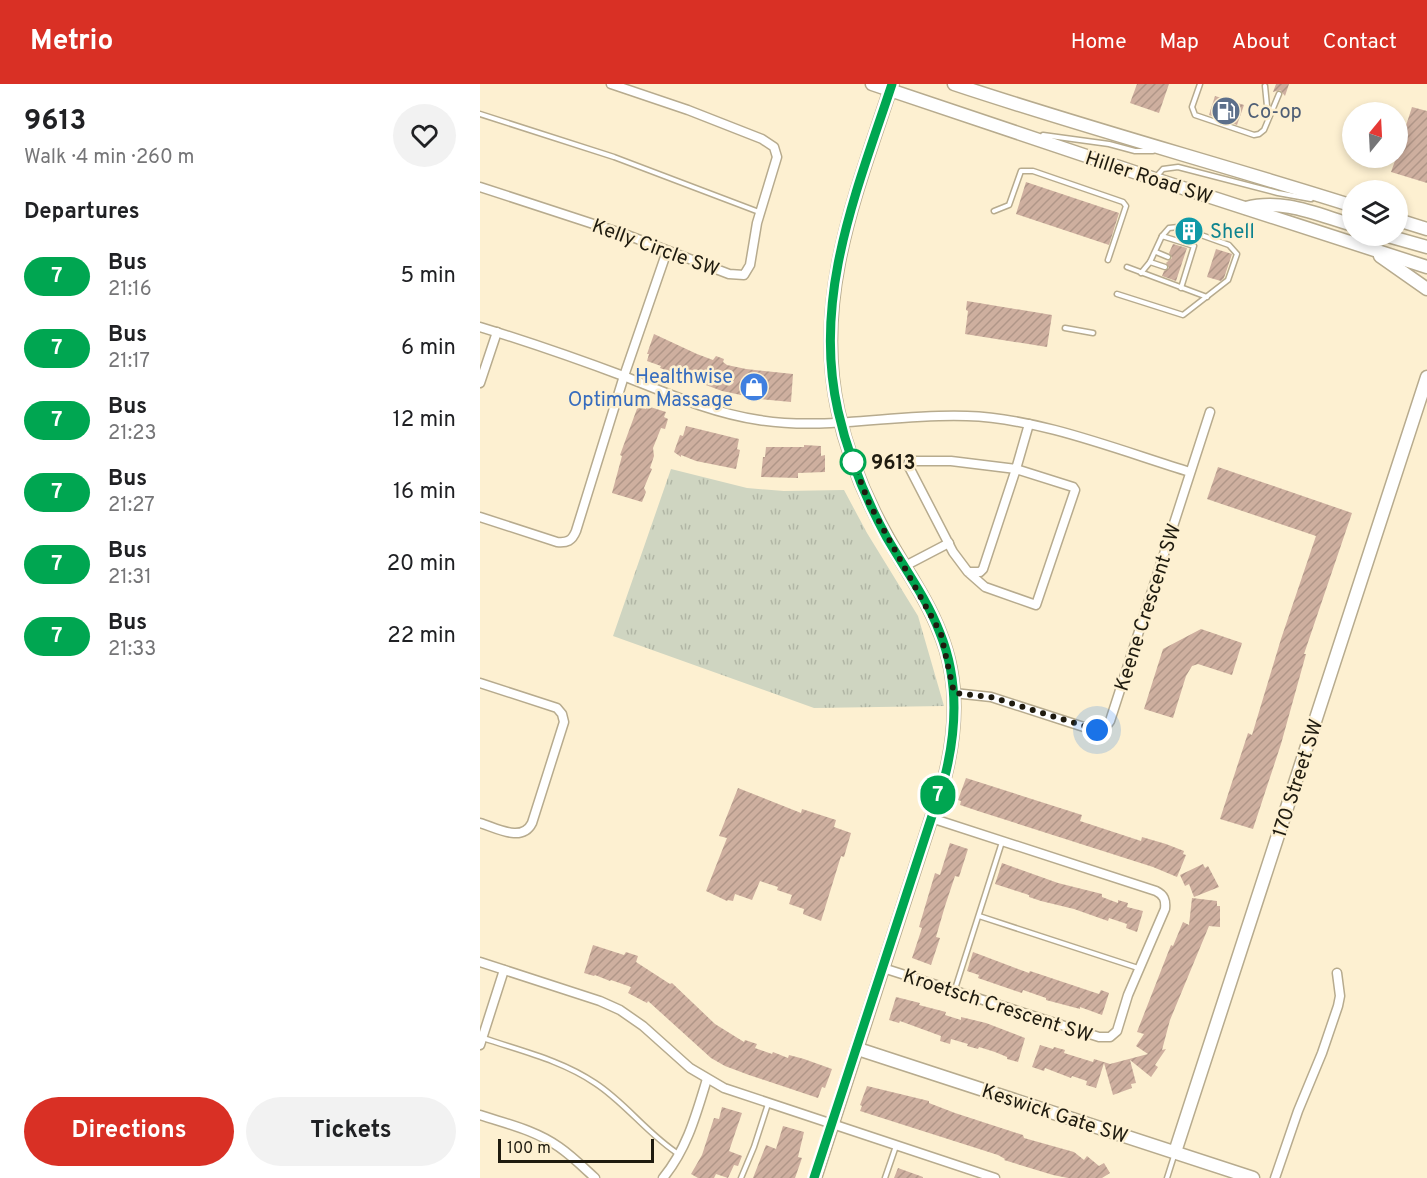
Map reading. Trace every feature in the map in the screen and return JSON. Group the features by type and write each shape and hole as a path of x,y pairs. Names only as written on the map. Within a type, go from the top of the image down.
{"main road":[{"name":"Hiller Road SW","path":"872,84 891,87 1155,179 1427,267"},
{"name":"Hiller Road SW","path":"954,84 1053,117 1162,147 1342,203"},
{"path":"814,1178 858,1049 931,818 951,750 955,714 954,693 941,634 869,503 850,452 834,388 832,301 836,267 846,227 891,87"},
{"path":"1245,208 1261,204 1279,204 1342,222"},
{"path":"1408,223 1427,229"},
{"path":"1408,242 1427,247"},
{"path":"1366,247 1427,289"},
{"name":"170 Street SW","path":"1175,1152 1427,378"},
{"name":"Keswick Gate SW","path":"858,1049 1253,1178"}],"street":[{"name":"Kelly Circle SW","path":"480,187 604,227 729,274 744,275 750,265 760,212 777,157 774,147 762,139 688,110 611,84"},
{"path":"480,518 557,542 563,543 571,540 576,531 624,376 667,250"},
{"path":"480,327 624,376 699,406 743,418 801,423 966,416 1001,418 1029,424 1190,472"},
{"path":"480,383 497,332"},
{"name":"Keene Crescent SW","path":"954,693 984,695 1090,729 1105,728 1110,721 1210,412"},
{"path":"968,572 980,572 983,569 1029,424"},
{"path":"951,461 1016,469 1073,487 1075,490 1036,605 985,587 968,572 949,543 908,465 909,462 951,461"},
{"path":"905,566 949,543"},
{"path":"480,683 552,706 560,710 564,718 543,790 528,830 520,834 480,822"},
{"name":"Kroetsch Crescent SW","path":"883,968 1105,1038 1114,1035 1117,1031 1139,969 1165,909 1165,900 1161,893 931,818"},
{"path":"480,962 620,1010 643,1026 707,1080 732,1091 995,1178"},
{"path":"481,1041 504,970"},
{"path":"1275,1178 1338,1006 1340,996 1337,973"},
{"path":"663,1178 680,1155 691,1131 707,1080"},
{"path":"480,1115 519,1127 546,1139 569,1154 595,1178"}],"lane":[{"path":"1200,84 1192,107 1195,115 1254,135 1264,130 1279,94"},
{"path":"1265,86 1269,117"},
{"path":"480,114 614,157 760,212"},
{"path":"1021,133 1109,144 1143,152 1162,147"},
{"path":"1155,179 1163,170 1178,167 1278,193 1342,204"},
{"path":"994,211 1009,204 1021,171 1033,171 1123,202 1126,206 1108,260"},
{"path":"1141,273 1156,252 1162,236 1169,228 1178,227"},
{"path":"1117,294 1183,315 1228,280 1237,254 1229,245 1201,235"},
{"path":"1162,236 1194,246 1180,288"},
{"path":"1156,252 1168,257"},
{"path":"1183,261 1188,263"},
{"path":"1150,262 1165,267"},
{"path":"1127,267 1207,298"},
{"path":"1179,272 1185,273"},
{"path":"1065,328 1093,333"},
{"path":"955,990 1002,841"},
{"path":"979,916 1139,969"},
{"path":"481,1041 563,1064 612,1096 668,1147 680,1155"},
{"path":"741,1178 768,1103"},
{"path":"885,1178 897,1146"},
{"name":"170 Street SW","path":"1167,1178 1175,1152"}],"green space":[{"path":"671,469 747,488 784,491 844,490 867,533 918,616 944,706 814,708 613,636"}],"building":[{"path":"1137,84 1169,84 1159,113 1130,103"},
{"path":"1276,84 1289,84 1285,96 1280,90 1273,92"},
{"name":"Co-op","path":"1215,96 1244,105 1237,125 1209,115"},
{"path":"1412,107 1427,111 1427,183 1391,172 1392,168 1408,168 1408,119"},
{"path":"1026,182 1119,213 1109,245 1016,214"},
{"name":"Shell","path":"1180,222 1202,230 1197,234 1199,240 1175,236 1182,228"},
{"path":"1173,244 1187,248 1176,281 1162,276 1169,268 1166,263 1172,258 1169,253"},
{"name":"Shell","path":"1216,249 1232,254 1221,281 1207,277"},
{"path":"967,301 1052,315 1047,347 965,334"},
{"path":"654,334 713,360 716,356 724,359 723,362 727,365 793,374 791,402 760,399 722,391 660,368 661,366 647,361"},
{"path":"638,406 646,409 647,406 666,412 664,417 668,419 665,429 661,428 653,448 654,456 650,468 652,469 644,488 646,492 642,502 612,493 622,456 620,455"},
{"path":"686,426 739,439 737,449 740,450 736,469 696,461 681,455 681,457 674,452"},
{"path":"804,445 821,446 821,456 825,455 825,472 798,473 798,478 761,477 766,447 804,447"},
{"path":"1218,467 1352,513 1304,654 1306,654 1281,744 1253,829 1220,819 1248,733 1252,735 1316,536 1207,499"},
{"path":"1201,629 1242,643 1232,675 1198,664 1192,666 1186,676 1173,718 1144,709 1163,649"},
{"path":"966,778 1082,815 1080,821 1141,841 1142,837 1166,844 1184,851 1183,854 1186,855 1177,877 1153,867 960,805 961,801 958,800"},
{"path":"738,788 801,813 802,809 836,820 834,827 851,833 844,857 841,856 821,921 803,914 804,909 789,904 792,895 760,881 752,900 735,894 733,901 727,901 706,891 727,838 719,836"},
{"path":"950,843 968,849 959,877 955,876 945,906 936,937 940,938 931,965 912,958 922,928 919,927 935,873 940,875"},
{"path":"1002,863 1058,883 1102,894 1102,897 1118,903 1118,900 1128,903 1127,907 1143,911 1137,932 1126,928 1127,924 1109,918 1108,921 1041,901 995,884"},
{"path":"1203,864 1205,868 1208,866 1219,887 1194,897 1189,884 1185,886 1180,875"},
{"path":"1192,898 1217,901 1217,906 1220,906 1220,927 1209,926 1170,1020 1162,1050 1166,1049 1155,1065 1158,1067 1151,1077 1130,1060 1136,1083 1131,1084 1132,1088 1113,1095 1104,1063 1096,1088 1086,1085 1087,1081 1072,1076 1071,1078 1045,1068 1044,1071 1032,1067 1040,1045 1065,1050 1064,1053 1093,1062 1094,1059 1110,1064 1148,1054 1136,1046 1144,1034 1137,1032 1171,945 1173,946 1183,922 1189,925"},
{"path":"593,945 624,955 626,952 638,956 636,962 670,984 672,983 715,1024 744,1042 745,1040 757,1044 755,1048 788,1058 789,1055 804,1059 832,1069 825,1088 822,1087 818,1098 749,1075 711,1058 648,1001 647,1003 628,993 631,987 584,973"},
{"path":"973,952 1029,973 1030,971 1099,994 1101,990 1109,993 1102,1015 978,978 979,975 967,971"},
{"path":"896,997 946,1012 945,1015 961,1020 961,1017 986,1023 1025,1038 1018,1062 995,1052 967,1046 968,1044 951,1039 950,1044 940,1041 941,1036 900,1021 899,1023 889,1020"},
{"path":"867,1086 929,1101 929,1103 955,1113 1023,1135 1024,1138 1074,1152 1084,1160 1087,1156 1099,1166 1104,1163 1110,1173 1102,1178 1068,1178 1053,1175 860,1111"},
{"path":"722,1107 742,1113 729,1151 742,1156 738,1166 734,1165 728,1178 716,1174 714,1178 698,1178 691,1174 702,1155 714,1118 719,1119"},
{"path":"783,1126 804,1132 798,1157 802,1158 795,1178 753,1178 766,1145 776,1149"},
{"path":"898,1168 923,1177 923,1178 894,1178"}],"bus line":[{"name":"7","path":"814,1178 945,776 954,733 954,693 941,634 869,503 850,452 834,388 832,301 836,267 846,227 892,84"}],"place":[{"name":"Co-op","path":"1226,111"},
{"name":"Shell","path":"1189,231"},
{"name":"Healthwise Optimum Massage","path":"754,387"},
{"name":"9613","path":"853,462"}],"route":[{"path":"853,462 869,503 941,634 954,693 984,695 1097,730"}]}
